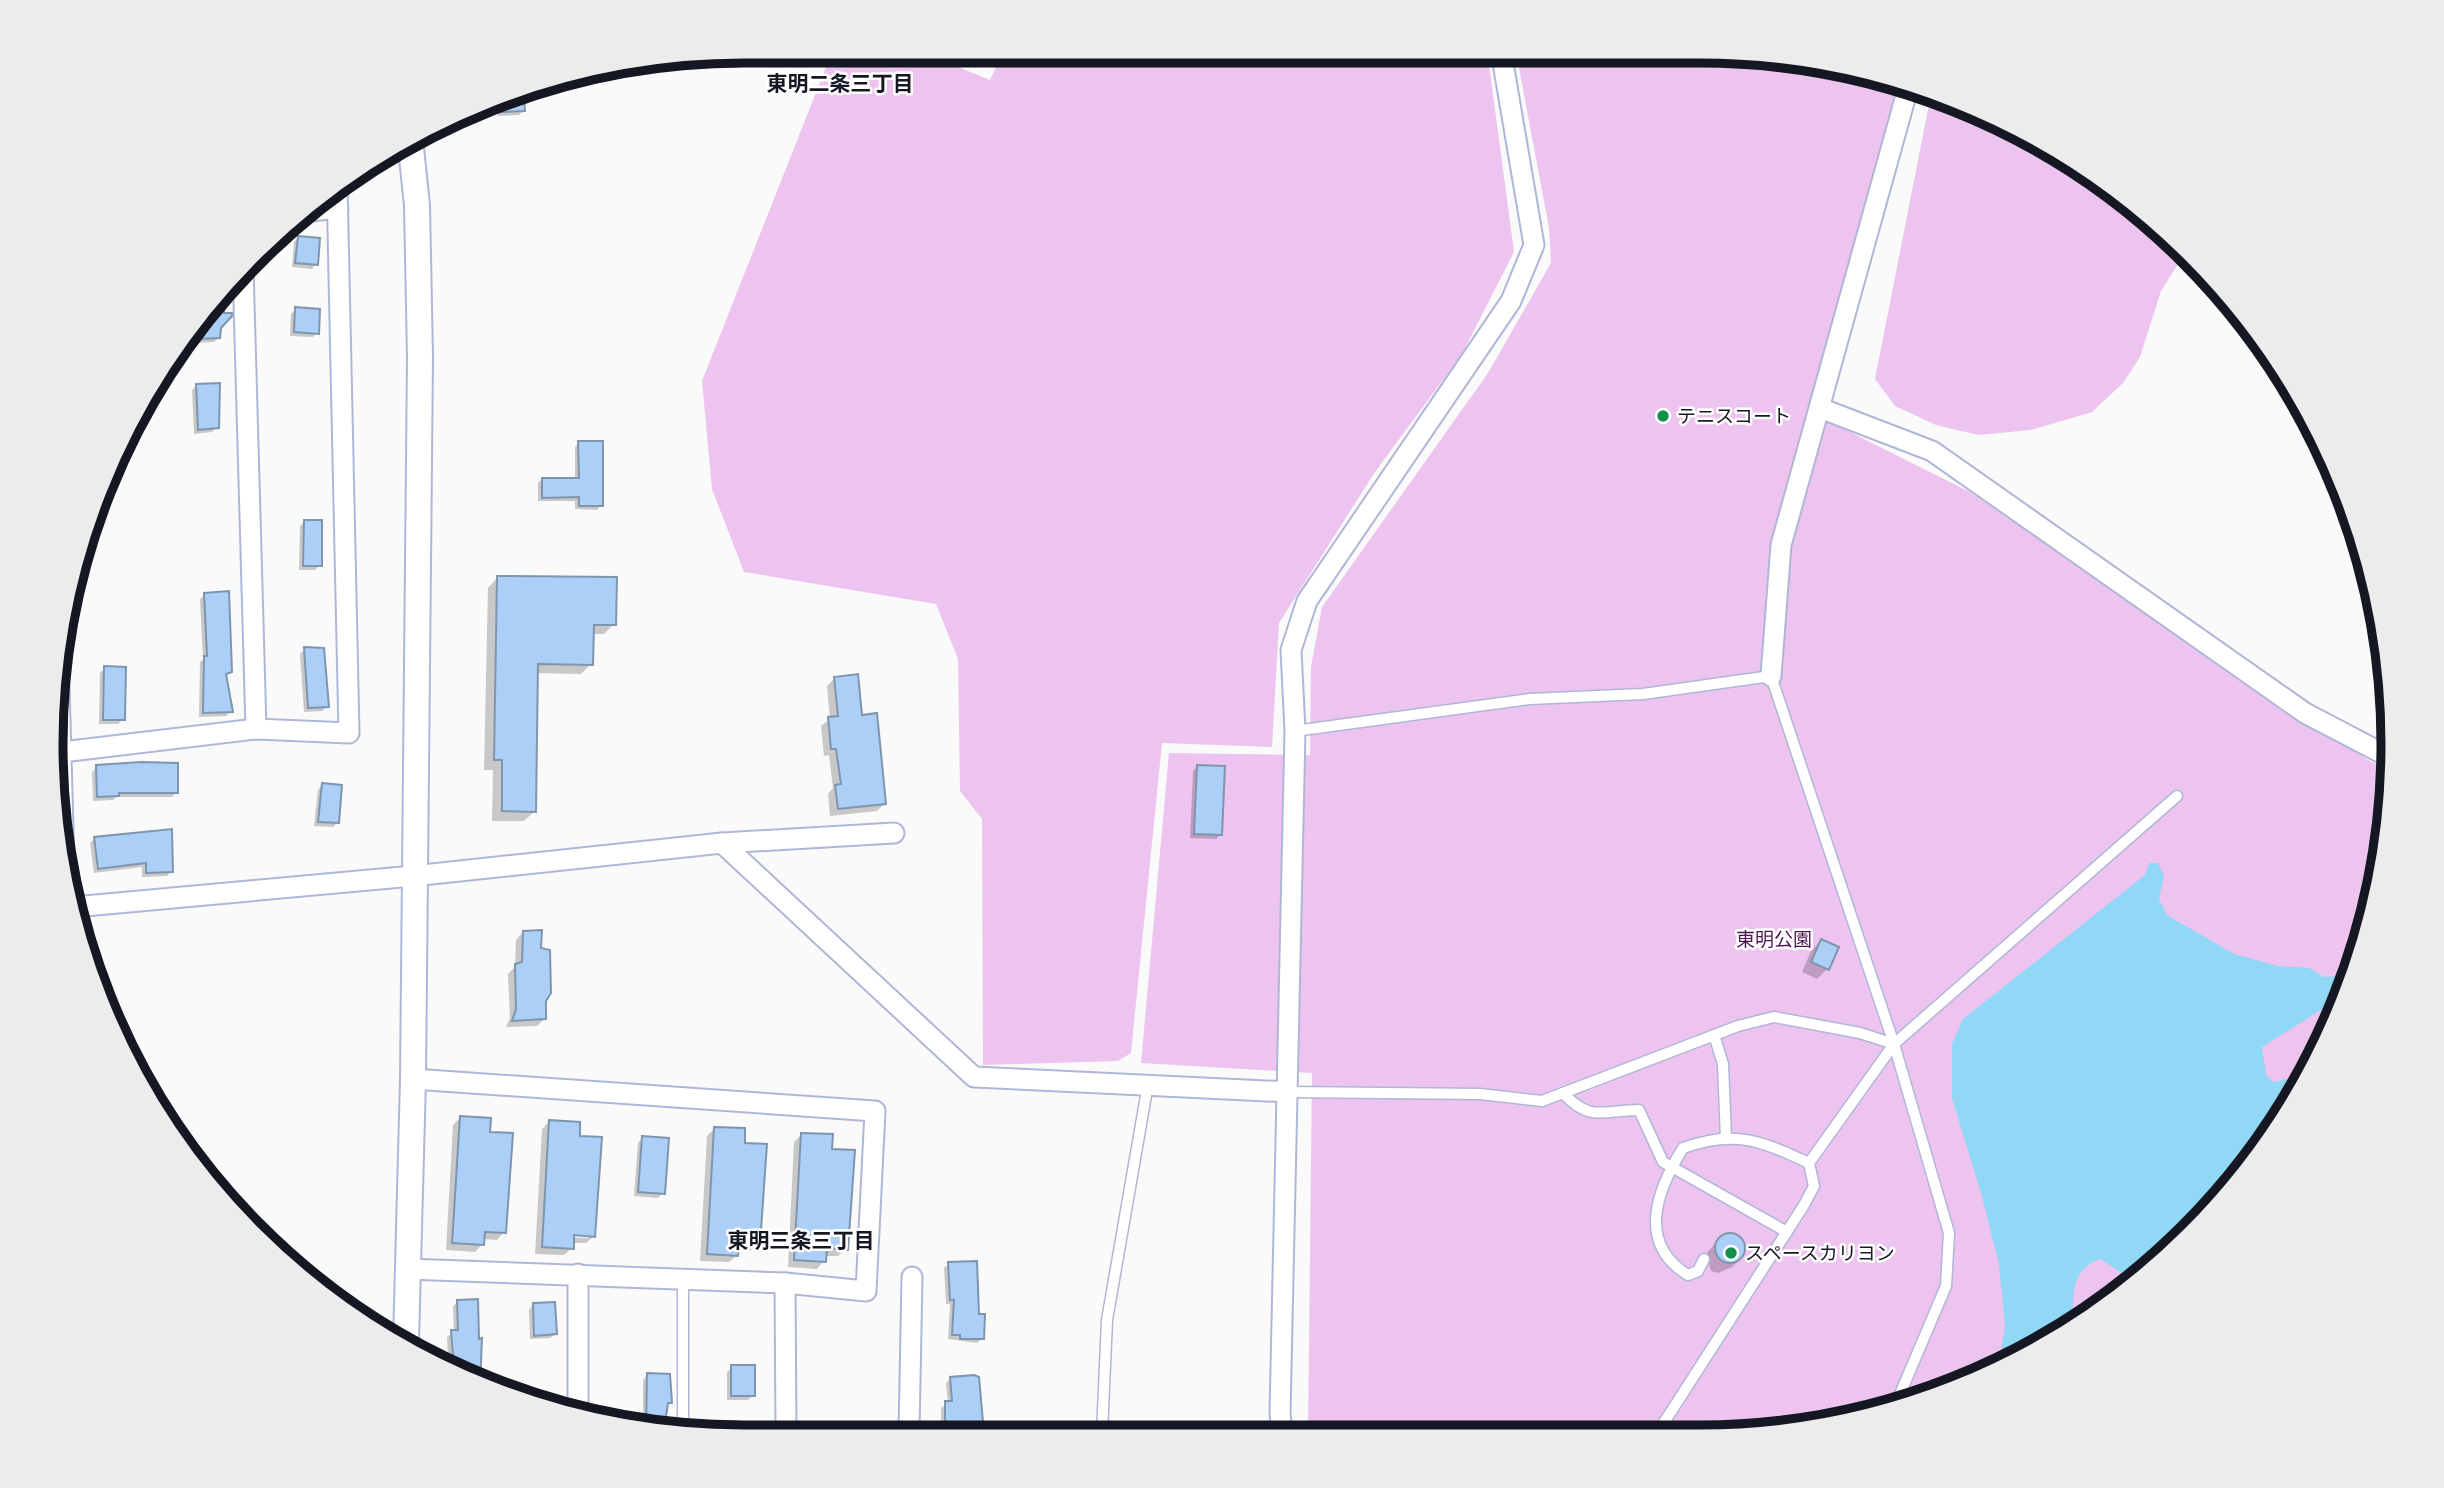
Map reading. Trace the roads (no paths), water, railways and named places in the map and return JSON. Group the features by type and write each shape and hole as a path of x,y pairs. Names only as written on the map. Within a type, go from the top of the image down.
{"street":[{"path":"1281,1425 1295,730 1291,650 1307,601 1511,301 1534,245 1503,63"},
{"path":"1771,676 1781,545 1906,95"},
{"path":"406,1336 413,1079 420,356 417,205 411,150"},
{"path":"63,752 256,729 349,733 338,198"},
{"path":"322,210 338,208"},
{"path":"243,282 256,729"},
{"path":"1820,408 1932,451 2305,713 2381,753"},
{"path":"83,906 413,876 722,843 894,833"},
{"path":"722,843 974,1077 1289,1092"},
{"path":"407,1269 785,1283 866,1291 875,1111 413,1079"},
{"path":"578,1274 578,1404"},
{"path":"909,1425 912,1277"},
{"path":"785,1283 786,1425"}],"lane":[{"path":"1295,730 1530,699 1643,694 1771,676 1894,1044 1950,1233 1947,1286 1900,1395"},
{"path":"1662,1425 1814,1186 1809,1163 1894,1044 2177,796"},
{"path":"1289,1092 1480,1094 1542,1101 1714,1035 1774,1017 1860,1032 1894,1044"},
{"path":"1714,1035 1723,1063 1726,1139"},
{"path":"1102,1425 1107,1320 1148,1084"},
{"path":"1563,1093 1578,1109 1598,1114 1639,1110 1663,1162 1787,1232"},
{"path":"1704,1259 1698,1271 1688,1275 1673,1265 1660,1244 1656,1222 1660,1195 1684,1149 1703,1141 1754,1139 1809,1163"},
{"path":"683,1279 683,1422"}],"water":[{"path":"2149,863 2158,863 2164,876 2159,899 2167,915 2234,954 2278,966 2309,968 2324,977 2340,976 2328,1008 2262,1047 2266,1075 2273,1082 2293,1078 2240,1159 2212,1193 2182,1226 2125,1275 2100,1259 2089,1264 2077,1279 2072,1314 1998,1356 2005,1325 1999,1264 1952,1098 1952,1044 1963,1019 2145,875"}],"place":[{"name":"テニスコート","path":"1663,416"},
{"name":"スペースカリヨン","path":"1731,1253"}],"district":[{"name":"東明二条三丁目","path":"840,84"},
{"name":"東明三条三丁目","path":"801,1241"}],"park label":[{"name":"東明公園","path":"1774,939"}]}
